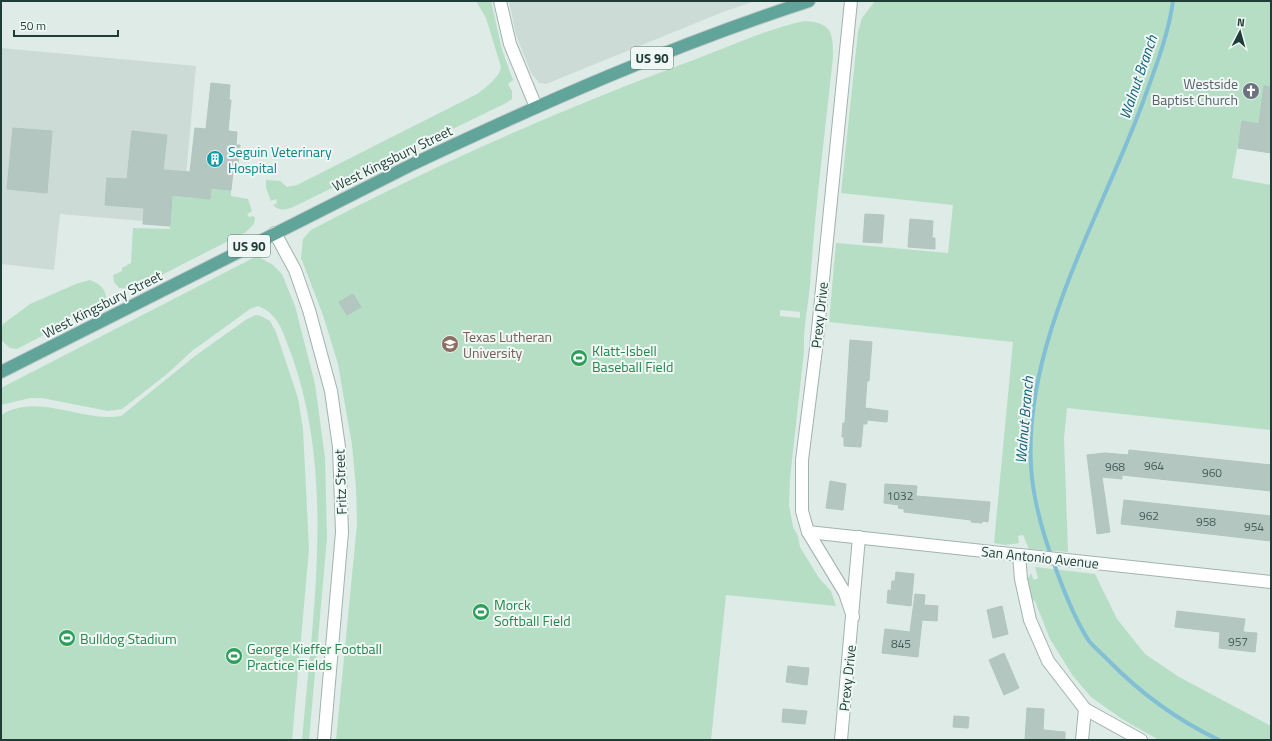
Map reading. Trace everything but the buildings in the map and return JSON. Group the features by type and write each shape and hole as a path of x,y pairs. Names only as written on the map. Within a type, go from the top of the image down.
{"main road":[{"name":"West Kingsbury Street","path":"1,372 413,164 536,107 664,54 809,1"}],"street":[{"path":"500,1 510,44 536,107"},
{"name":"Prexy Drive","path":"851,1 816,349 802,460 802,511 808,532 845,594 853,617"},
{"name":"Fritz Street","path":"275,233 295,270 309,310 331,391 339,447 342,532 324,740"},
{"name":"San Antonio Avenue","path":"808,532 1271,582"},
{"name":"Prexy Drive","path":"841,740 859,537"},
{"path":"1019,555 1025,602 1034,632 1048,661 1085,709 1141,740"},
{"path":"1082,740 1085,709"}],"shaded area":[{"path":"509,1 755,1 723,12 546,84 539,83 531,73 516,35"},
{"path":"1,48 196,66 186,175 170,226 143,221 60,214 54,270 1,264"}],"green space":[{"path":"476,1 491,1 502,50 513,80 508,84 512,91 512,99 291,208 282,210 273,205 277,203 276,199 271,201 266,188 266,180 280,181 287,187 297,185 479,93 492,82 500,71 501,67 486,18"},
{"path":"875,1 1271,1 1271,126 1242,121 1232,178 1271,185 1271,430 1067,408 1064,438 1068,552 1029,549 1023,535 1018,536 1019,543 1005,545 994,543 1013,342 829,322 836,243 948,253 953,205 841,193 858,32 862,18"},
{"name":"Texas Lutheran University","path":"805,21 821,24 829,30 832,41 833,57 817,199 804,351 790,478 789,505 793,527 798,536 800,547 819,578 831,591 836,606 726,595 711,740 336,740 357,524 356,487 352,445 338,364 323,315 301,258 303,239 311,230 355,207 492,142 633,83 774,29","holes":["780,310 800,312 800,318 780,316"]},
{"path":"174,174 189,189 188,197 210,199 211,188 231,190 231,196 248,199 252,211 247,214 249,217 253,216 255,218 254,224 246,232 134,289 119,288 114,282 113,275 122,271 122,268 131,263 133,228 170,229"},
{"path":"257,256 273,265 282,274 295,306 315,384 325,458 327,538 309,740 302,740 315,595 317,546 317,498 313,450 305,402 292,356 280,326 271,314 258,306 250,309 192,351 167,374 122,409 108,411 42,398 30,398 1,405 1,388"},
{"path":"90,280 99,285 105,292 106,299 103,304 17,349 10,348 1,340 1,330 3,324 30,304 76,284"},
{"path":"256,315 270,321 276,332 298,398 303,429 309,549 292,740 1,740 1,415 16,409 31,406 46,407 91,416 121,416 195,356 247,319"},
{"path":"1035,567 1095,574 1117,619 1145,654 1179,677 1271,726 1271,740 1159,740 1122,719 1091,697 1073,676 1050,639 1035,601 1030,600 1026,574 1029,578 1031,573 1034,580 1038,578"}],"waterway":[{"name":"Walnut Branch","path":"1173,1 1164,40 1143,102 1087,234 1052,326 1040,372 1032,419 1031,466 1034,493 1048,546 1071,607 1089,641 1145,694 1188,724 1219,740"}],"place":[{"name":"Westside Baptist Church","path":"1251,91"},
{"name":"Seguin Veterinary Hospital","path":"215,159"},
{"name":"Texas Lutheran University","path":"450,344"},
{"name":"Klatt-Isbell Baseball Field","path":"579,358"},
{"name":"Morck Softball Field","path":"481,612"},
{"name":"Bulldog Stadium","path":"67,638"},
{"name":"George Kieffer Football Practice Fields","path":"234,656"}]}
